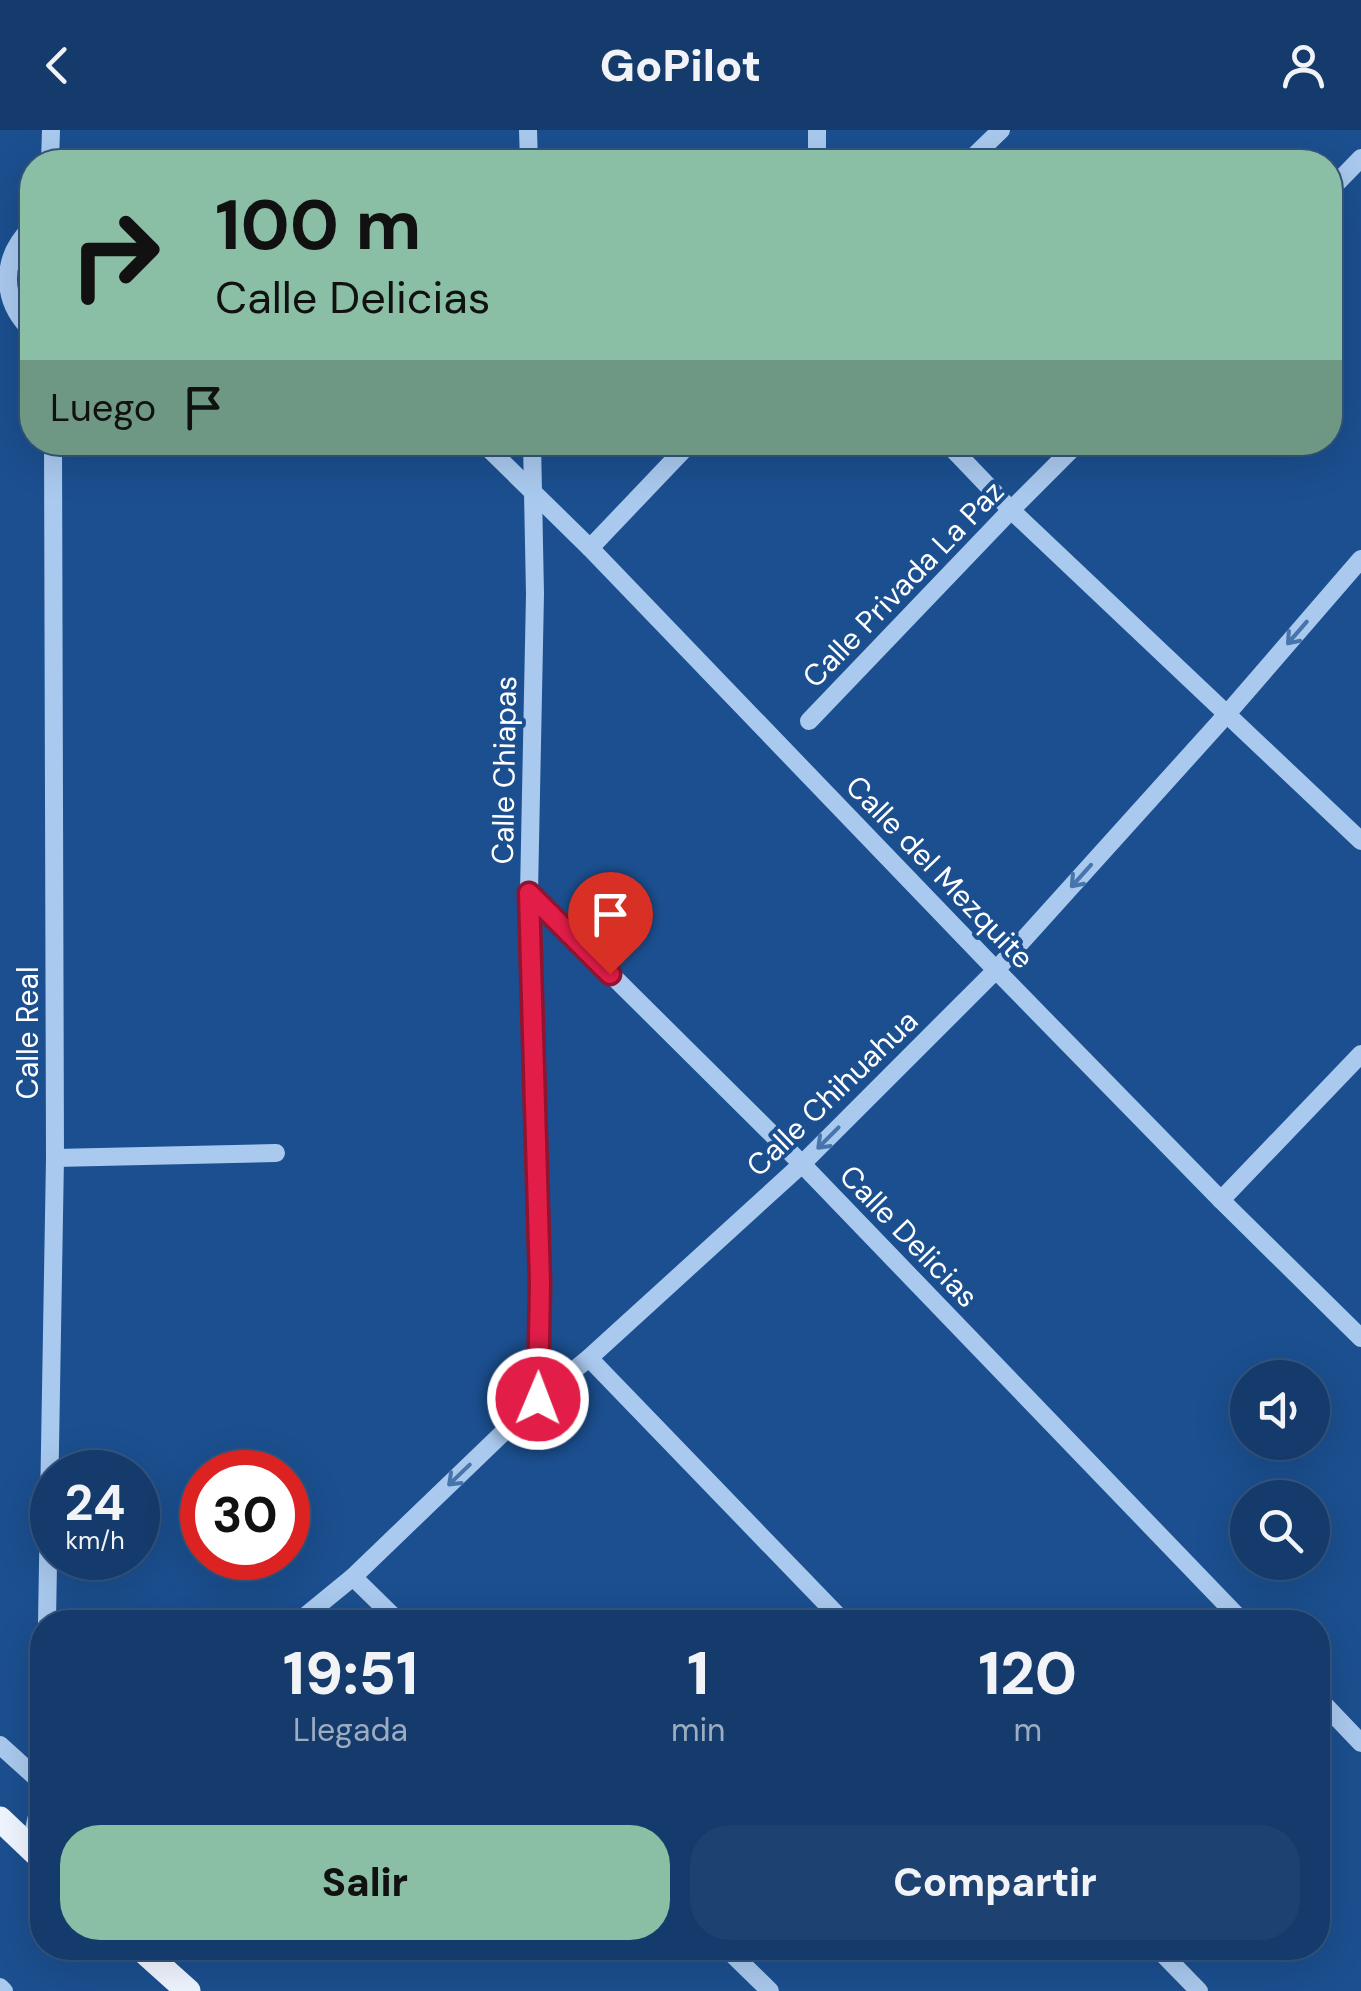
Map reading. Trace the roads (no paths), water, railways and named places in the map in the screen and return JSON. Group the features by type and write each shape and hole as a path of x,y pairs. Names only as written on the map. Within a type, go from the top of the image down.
{"main road":[{"path":"0,1819 30,1842"},
{"path":"153,1960 188,1991"}],"street":[{"path":"980,150 1001,130"},
{"path":"1342,178 1361,158"},
{"path":"20,236 8,251 1,286 20,322"},
{"name":"Calle Real","path":"48,1610 55,1158 53,455"},
{"name":"Calle del Mezquite","path":"496,455 1221,1200 1361,1338"},
{"name":"Calle Chiapas","path":"532,455 535,594 529,893 540,1283 538,1399"},
{"path":"590,548 679,455"},
{"path":"958,455 1011,510 1361,842"},
{"name":"Calle Privada La Paz","path":"809,721 1066,455"},
{"name":"Calle Chihuahua","path":"313,1610 353,1577 538,1399 589,1358 802,1164 996,970 1361,559"},
{"name":"Calle Delicias","path":"529,893 802,1164 1232,1610"},
{"path":"1221,1200 1361,1054"},
{"path":"55,1158 276,1152"},
{"path":"589,1358 832,1610"},
{"path":"353,1577 387,1610"},
{"path":"1330,1711 1361,1743"},
{"path":"0,1745 30,1771"},
{"path":"738,1960 770,1991"},
{"path":"1169,1960 1199,1991"}]}
